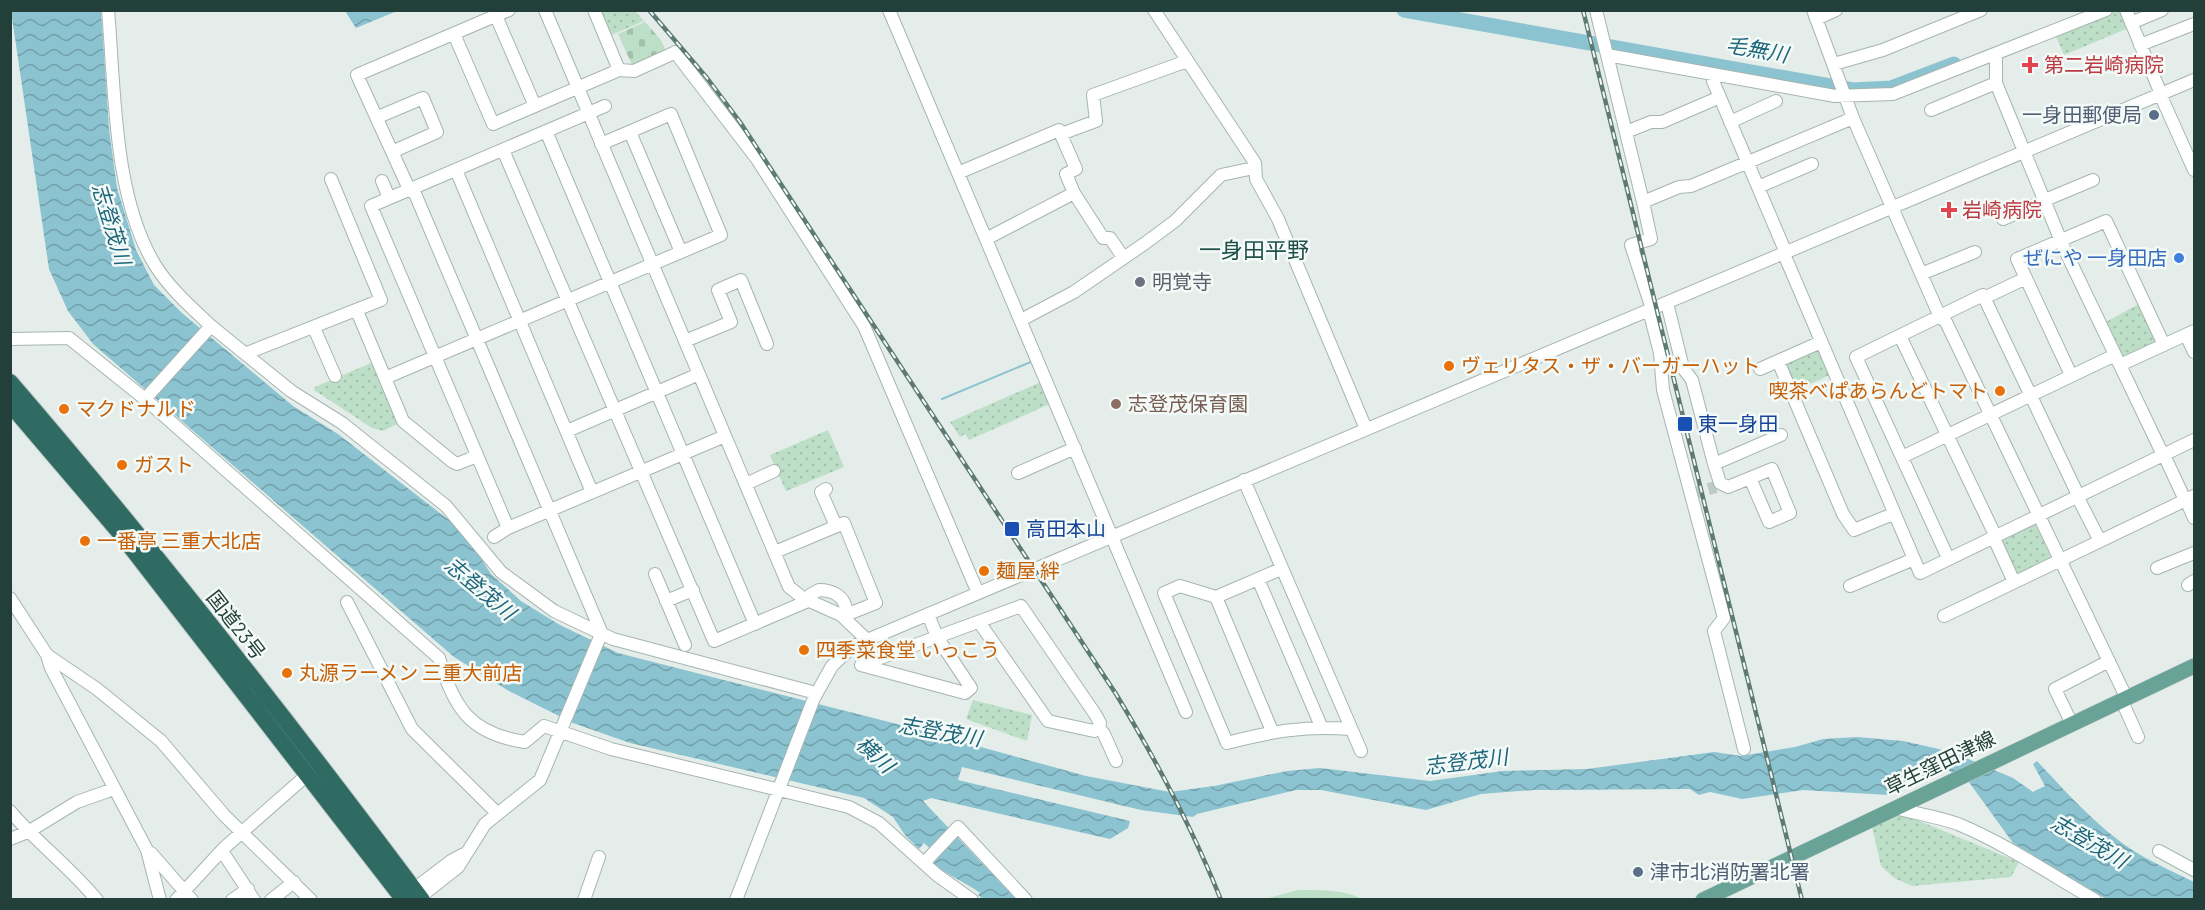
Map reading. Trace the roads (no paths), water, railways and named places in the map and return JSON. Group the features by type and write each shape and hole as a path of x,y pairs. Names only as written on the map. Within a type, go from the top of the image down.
{"highway":[{"name":"国道23号","path":"10,382 110,500 315,757 417,895"},
{"name":"国道23号","path":"10,404 120,533 308,775 417,895"}],"main road":[{"name":"草生窪田津線","path":"1703,900 2194,666"}],"street":[{"path":"108,10 120,137 126,181 136,222 154,264 167,282 209,328 247,353 291,391 342,423 446,506 512,582 554,611 599,636 815,696"},
{"path":"417,895 451,861 464,854 485,824 540,780 600,629 477,339 394,151 357,75 509,10"},
{"path":"545,10 789,587 808,601"},
{"path":"594,10 619,70"},
{"path":"889,10 1186,712"},
{"path":"1154,10 1255,164 1256,179 1278,219 1366,429"},
{"path":"1596,10 1652,239 1631,245 1650,309 1663,373 1663,390 1724,618 1714,631 1744,749"},
{"path":"1836,10 1814,15 1853,118 1940,317 1946,322 2109,661 2138,736"},
{"path":"1834,64 1883,50 1981,10"},
{"path":"1607,55 1835,96 1893,94 2106,10"},
{"path":"2126,10 2194,171"},
{"path":"2131,23 2162,10"},
{"path":"496,16 535,106"},
{"path":"2140,45 2194,24"},
{"path":"454,34 493,124 619,70 634,71 676,52 757,159 864,326 978,593"},
{"path":"1996,54 1996,83 2062,240 2163,455 2188,499 2194,518"},
{"path":"1061,134 1096,121 1093,94 1187,61"},
{"path":"736,900 815,696 838,658 853,646 2194,80"},
{"path":"1713,81 1893,514 1920,573 2194,440"},
{"path":"1931,110 1996,83"},
{"path":"378,117 423,98 437,132 394,151"},
{"path":"1626,132 1651,122 1662,122 1720,98"},
{"path":"1730,122 1776,101"},
{"path":"508,528 371,206 605,106"},
{"path":"386,378 721,235 670,114 601,144"},
{"path":"1643,202 1853,118"},
{"path":"958,172 1059,130 1076,168 1066,174 1074,193 1104,238 1110,238 1123,257"},
{"path":"546,131 755,624"},
{"path":"630,132 681,252"},
{"path":"503,150 714,641 808,601 814,591 833,592 846,605 843,616"},
{"path":"1758,187 1812,164"},
{"path":"1021,320 1074,292 1175,220 1221,176 1254,168"},
{"path":"456,170 592,492"},
{"path":"247,353 381,300 331,178"},
{"path":"2003,219 2093,180"},
{"path":"382,181 389,198"},
{"path":"986,239 1074,193"},
{"path":"2071,375 2017,259 2106,221 2164,345"},
{"path":"1921,274 1975,252"},
{"path":"1984,298 2026,278"},
{"path":"685,341 731,322 718,290 741,280 767,344"},
{"path":"1948,558 1856,357 1983,295 2100,541"},
{"path":"1667,303 1683,368 1692,380 1718,485 1728,487 1750,478"},
{"path":"357,311 403,421 457,464 477,456"},
{"path":"147,398 209,328"},
{"path":"314,328 335,376"},
{"path":"1902,457 2071,375 2164,345 2190,333 2194,351"},
{"path":"1900,336 2014,582"},
{"path":"10,339 69,338 138,396 147,398 439,658 446,682 458,703 480,729 504,739 525,742 544,726 611,748 779,788 866,814 972,900"},
{"path":"1760,369 1821,342"},
{"path":"1778,361 1844,514 1854,530 1893,514"},
{"path":"1663,373 1683,368"},
{"path":"567,431 699,374"},
{"path":"1714,464 1781,435"},
{"path":"494,537 508,528 725,436"},
{"path":"1018,473 1075,448"},
{"path":"746,484 774,471"},
{"path":"1244,480 1361,751"},
{"path":"822,497 836,526"},
{"path":"1944,616 2188,499"},
{"path":"775,552 844,523 876,603 843,616"},
{"path":"2157,568 2194,553"},
{"path":"1850,586 1914,559"},
{"path":"1281,569 1216,597 1180,586 1164,593 1227,743 1272,731 1321,726 1350,729"},
{"path":"655,574 685,645"},
{"path":"1258,579 1321,726"},
{"path":"666,601 693,590"},
{"path":"1216,597 1272,731"},
{"path":"10,598 47,655 51,668 147,850 184,897 222,851 308,775"},
{"path":"347,602 412,729 498,814"},
{"path":"861,665 1022,606 1095,714 1100,723 1099,728 1116,761"},
{"path":"838,658 965,693 971,687 937,637 928,614"},
{"path":"843,616 866,639"},
{"path":"979,622 1048,720 1094,731 1099,728"},
{"path":"47,655 135,717 161,741 224,815 243,831 311,900"},
{"path":"2072,724 2055,689 2109,661"},
{"path":"10,839 28,832 77,802 114,789"},
{"path":"1901,805 1970,830 2032,861 2095,900"},
{"path":"10,811 28,832 74,872 97,900"},
{"path":"924,863 958,827 1026,900"},
{"path":"147,850 160,900"},
{"path":"222,851 251,894 232,900"},
{"path":"2159,851 2194,870"},
{"path":"584,900 599,857"},
{"path":"271,900 294,882"}],"water":[{"path":"11,11 101,11 109,129 117,188 136,250 154,285 182,313 293,406 338,434 463,531 491,574 521,601 560,625 618,653 901,725 1086,776 1170,792 1214,786 1287,771 1320,768 1430,781 1503,771 1587,769 1714,752 1741,756 1795,747 1823,739 1857,737 1903,741 1952,752 2013,778 2033,792 2045,786 2033,764 2037,761 2087,813 2114,837 2144,857 2194,882 2194,899 2106,899 2013,843 1966,778 1939,767 1889,795 1803,790 1742,799 1710,792 1699,795 1690,789 1534,790 1481,794 1426,810 1321,790 1296,790 1197,814 1193,817 1141,810 962,767 958,780 1130,821 1128,828 1110,839 931,798 923,801 1016,899 983,899 978,895 980,893 937,867 932,862 937,855 924,843 919,849 905,835 893,817 864,798 630,743 573,723 509,691 454,657 93,344 68,311 49,269"},
{"path":"345,11 397,11 356,28"}],"waterway":[{"name":"毛無川","path":"1404,10 1853,90 1891,88 1954,64"},
{"path":"942,399 1033,361"}],"tunnel":[{"path":"1691,494 1716,487"}],"railway":[{"path":"649,10 707,78 740,122 1116,694 1173,794 1221,900"},
{"path":"1583,10 1802,900"}],"place":[{"name":"第二岩崎病院","path":"2030,65"},
{"name":"一身田郵便局","path":"2154,115"},
{"name":"岩崎病院","path":"1949,210"},
{"name":"ぜにや 一身田店","path":"2179,258"},
{"name":"明覚寺","path":"1140,282"},
{"name":"ヴェリタス・ザ・バーガーハット","path":"1449,366"},
{"name":"喫茶べぱあらんどトマト","path":"2000,391"},
{"name":"志登茂保育園","path":"1116,404"},
{"name":"マクドナルド","path":"64,409"},
{"name":"東一身田","path":"1685,424"},
{"name":"ガスト","path":"122,465"},
{"name":"高田本山","path":"1012,529"},
{"name":"一番亭 三重大北店","path":"85,541"},
{"name":"麺屋 絆","path":"984,571"},
{"name":"四季菜食堂 いっこう","path":"804,650"},
{"name":"丸源ラーメン 三重大前店","path":"287,673"},
{"name":"津市北消防署北署","path":"1638,872"}],"district":[{"name":"一身田平野","path":"1254,250"}],"water label":[{"name":"志登茂川","path":"111,224"},
{"name":"志登茂川","path":"480,589"},
{"name":"志登茂川","path":"940,732"},
{"name":"横川","path":"875,755"},
{"name":"志登茂川","path":"1466,762"},
{"name":"志登茂川","path":"2089,842"}]}
